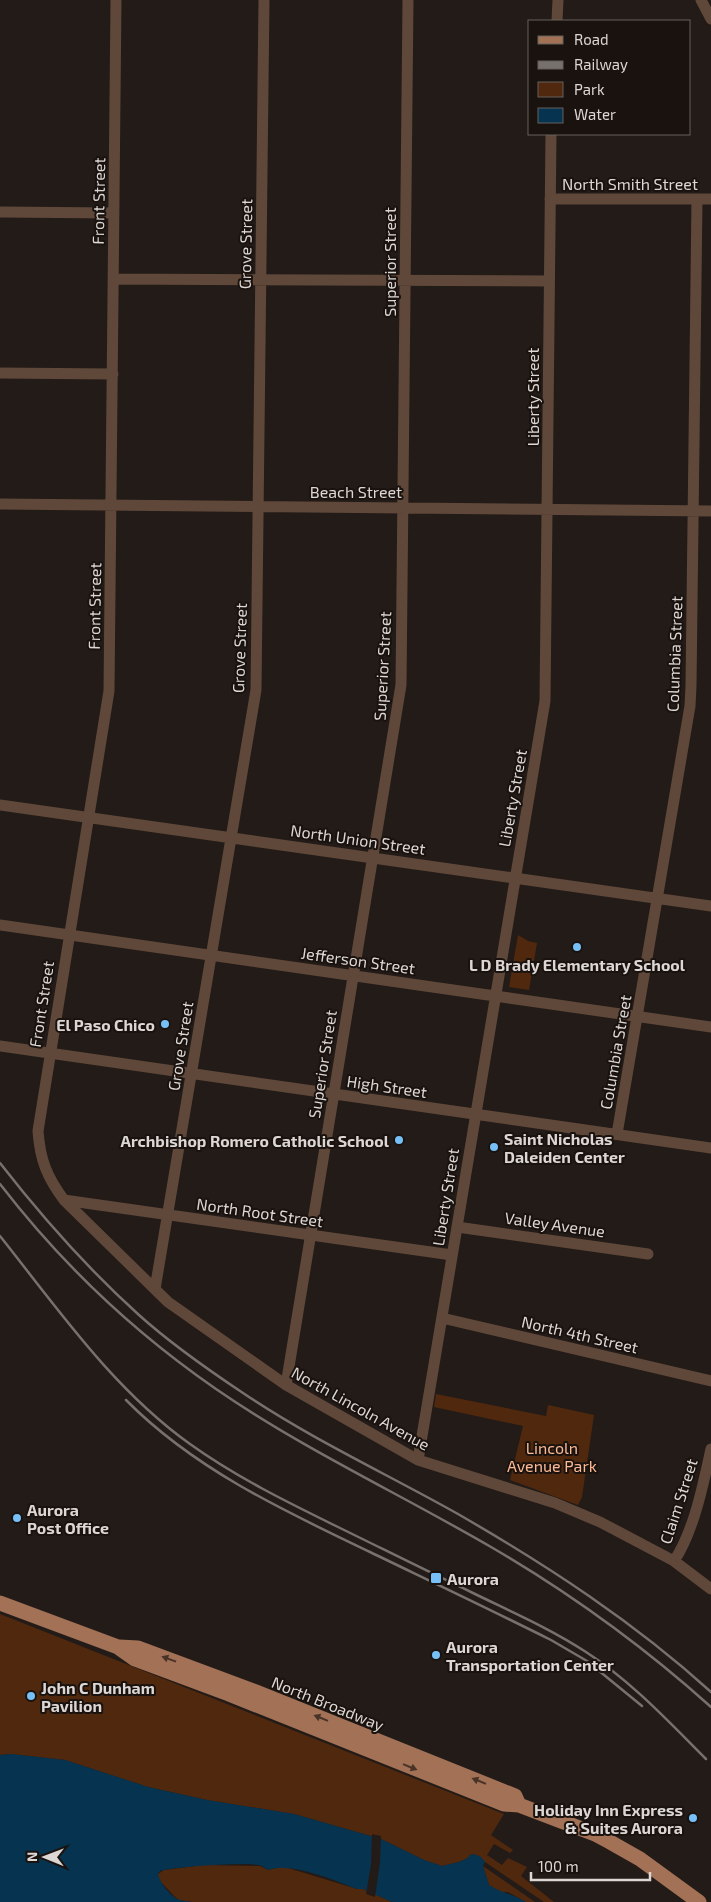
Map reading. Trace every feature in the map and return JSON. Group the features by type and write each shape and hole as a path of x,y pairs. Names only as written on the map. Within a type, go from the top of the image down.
{"main road":[{"name":"North Broadway","path":"0,1603 118,1647 138,1648 256,1692 515,1796 519,1805 615,1844 640,1859 699,1902"}],"street":[{"name":"Front Street","path":"64,1200 50,1182 39,1147 38,1131 109,691 116,0"},
{"name":"Grove Street","path":"155,1289 193,1073 256,690 264,0"},
{"name":"Superior Street","path":"286,1385 401,685 408,0"},
{"path":"557,20 558,0"},
{"path":"701,0 711,19"},
{"name":"Liberty Street","path":"418,1460 545,701 551,135"},
{"name":"Columbia Street","path":"617,1134 690,706 692,666 696,199"},
{"name":"North Smith Street","path":"550,200 711,199"},
{"path":"0,212 114,214"},
{"path":"114,279 549,281"},
{"path":"0,374 113,374"},
{"name":"Beach Street","path":"0,504 711,510"},
{"name":"North Union Street","path":"0,805 711,906"},
{"name":"Jefferson Street","path":"0,925 711,1027"},
{"name":"High Street","path":"0,1046 711,1148"},
{"name":"North Root Street","path":"64,1200 452,1255"},
{"name":"North Lincoln Avenue","path":"64,1200 168,1302 286,1385 418,1460 555,1503 600,1522 674,1561 711,1588"},
{"name":"Valley Avenue","path":"457,1227 648,1254"},
{"name":"North 4th Street","path":"442,1318 711,1381"},
{"name":"Claim Street","path":"674,1561 679,1554 695,1512 711,1449"}],"green space":[{"path":"518,935 528,941 537,943 529,990 509,987"},
{"name":"Lincoln Avenue Park","path":"436,1394 546,1416 548,1405 594,1415 582,1497 578,1505 510,1480 523,1426 434,1407"},
{"path":"0,1614 504,1814 491,1835 513,1850 510,1853 494,1844 487,1855 502,1865 508,1858 527,1867 521,1876 554,1902 544,1902 479,1856 473,1854 459,1862 442,1866 424,1860 381,1839 294,1814 207,1800 148,1787 65,1760 11,1754 0,1755"},
{"path":"204,1865 260,1866 268,1870 280,1867 288,1868 357,1889 363,1889 392,1902 192,1902 179,1900 159,1880 158,1874 164,1870"},
{"path":"483,1866 535,1902 526,1902 508,1892 500,1892 489,1885"}],"water":[{"path":"11,1754 65,1760 148,1787 207,1800 294,1814 381,1839 424,1860 442,1866 459,1862 468,1858 471,1854 480,1856 485,1862 483,1866 489,1885 526,1902 392,1902 363,1889 357,1889 301,1870 278,1868 268,1870 262,1866 228,1864 160,1871 158,1874 159,1878 169,1892 179,1900 192,1902 0,1902 0,1755"}],"pier":[{"path":"372,1834 381,1836 380,1863 375,1897 366,1894 371,1864"}],"railway":[{"path":"0,1163 49,1223 84,1261 151,1326 190,1356 295,1426 458,1514 525,1554 621,1619 682,1666 711,1692"},
{"path":"0,1184 48,1241 100,1295 186,1367 216,1389 283,1432 457,1527 549,1583 605,1621 711,1707"},
{"path":"0,1236 65,1319 111,1373 136,1399 190,1444 225,1467 281,1498 531,1621 573,1644 603,1663 634,1689 706,1759"},
{"path":"126,1400 152,1425 210,1468 305,1521 551,1640 587,1661 642,1706"}],"place":[{"name":"L D Brady Elementary School","path":"577,947"},
{"name":"El Paso Chico","path":"165,1024"},
{"name":"Archbishop Romero Catholic School","path":"399,1140"},
{"name":"Saint Nicholas Daleiden Center","path":"494,1147"},
{"name":"Aurora Post Office","path":"17,1518"},
{"name":"Aurora","path":"436,1578"},
{"name":"Aurora Transportation Center","path":"436,1655"},
{"name":"John C Dunham Pavilion","path":"31,1696"},
{"name":"Holiday Inn Express & Suites Aurora","path":"693,1818"}]}
